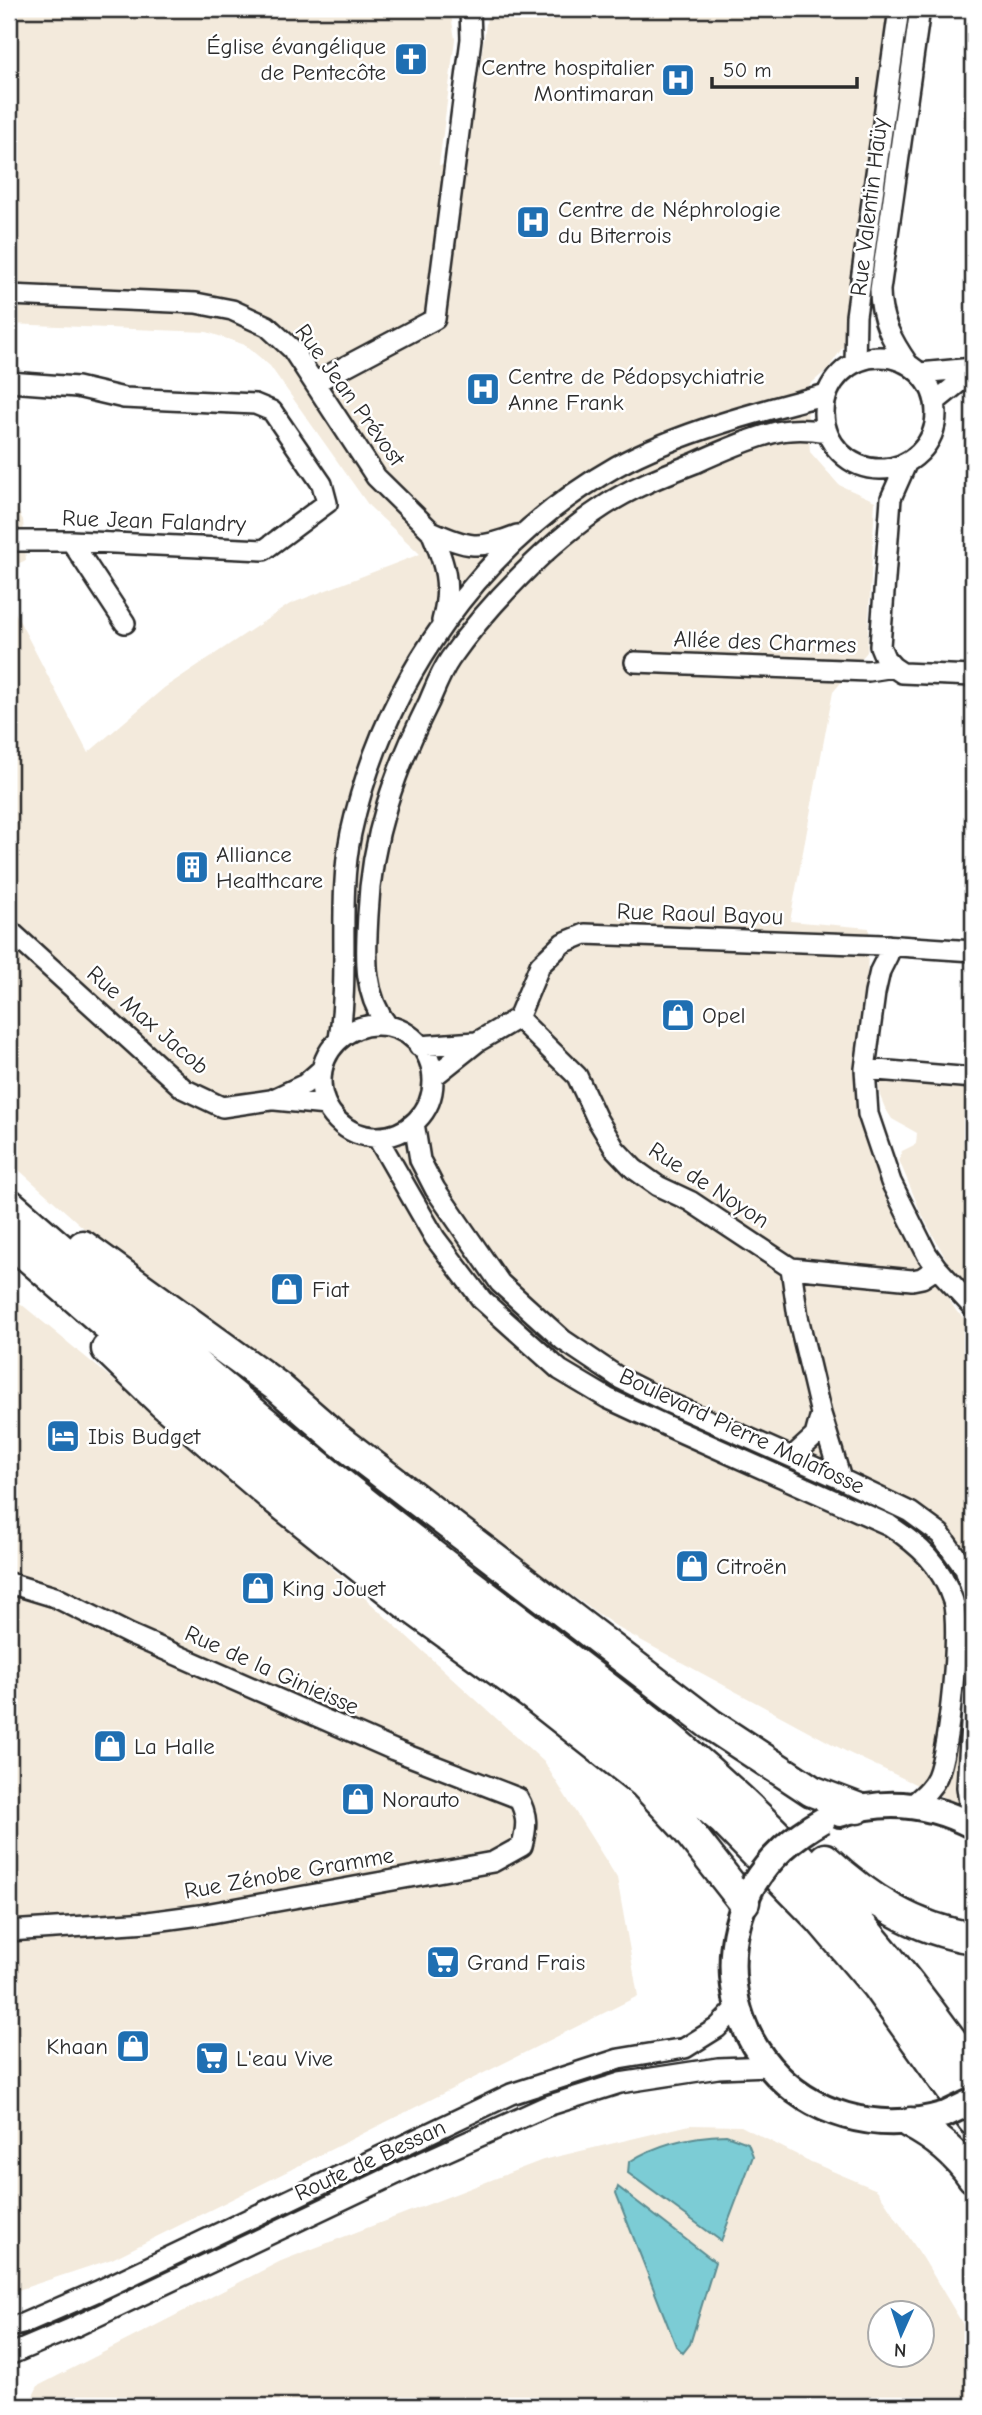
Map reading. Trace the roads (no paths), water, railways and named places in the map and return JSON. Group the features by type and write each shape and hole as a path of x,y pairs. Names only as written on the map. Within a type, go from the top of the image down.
{"highway":[{"path":"9,1190 278,1387 339,1440 710,1724 812,1791 857,1808"},
{"path":"9,1204 159,1335 415,1543 656,1727 749,1810 840,1900 898,1969 973,2071"},
{"path":"9,1240 136,1350 223,1420 282,1474 585,1704 723,1820 820,1919 877,1986 960,2117"},
{"path":"9,1248 53,1297 162,1402 272,1496 408,1605 531,1694 644,1783 748,1894"},
{"path":"415,1543 681,1729 850,1882 883,1906 926,1926 973,1937"},
{"path":"910,2123 931,2134 964,2163 973,2177"}],"main road":[{"path":"972,1826 943,1812 912,1805 884,1804 857,1808 823,1820 802,1832 783,1847 748,1894 733,1944 732,1965 738,2007 751,2038 769,2066 802,2096 843,2116 865,2121 910,2123 960,2117 973,2101"}],"street":[{"path":"316,382 435,319 471,39 470,9"},
{"name":"Rue Valentin Haüy","path":"855,363 856,316 899,9"},
{"name":"Rue Valentin Haüy","path":"914,369 892,341 880,307 880,290 920,9"},
{"name":"Rue Jean Prévost","path":"9,295 196,303 232,310 267,326 292,349 316,382 376,477 431,531 452,541 479,547 522,534"},
{"path":"868,468 894,467 907,462 921,452 931,437 936,420 935,402 930,387 914,369 891,358 872,358 855,363 838,376 827,394 824,408 827,432 835,447 848,459 868,468 884,485 891,498"},
{"path":"914,369 973,370"},
{"path":"935,402 973,370"},
{"name":"Rue Jean Falandry","path":"9,382 77,387 124,398 254,404 272,411 322,484 327,503 264,550 18,541 9,538"},
{"path":"339,1039 345,1005 344,892 351,835 371,762 396,704 441,626 475,582 522,534 568,495 619,465 673,440 827,394"},
{"path":"388,1026 372,1000 368,983 369,890 393,780 449,661 492,605 558,542 604,505 659,478 787,429 827,432"},
{"name":"Allée des Charmes","path":"907,462 891,498 880,646 885,658 902,673 973,676"},
{"name":"Rue Jean Prévost","path":"431,531 443,559 448,583 441,626"},
{"path":"71,541 125,622"},
{"name":"Allée des Charmes","path":"635,662 868,671 893,667"},
{"name":"Rue Max Jacob","path":"9,930 184,1089 222,1107 271,1100 326,1105"},
{"name":"Rue Raoul Bayou","path":"519,1018 540,965 563,943 585,934 888,945 973,951"},
{"path":"888,945 888,955 874,993 865,1069 868,1114 884,1165 918,1237 937,1268 973,1307"},
{"path":"433,1077 477,1042 519,1018"},
{"name":"Rue de Noyon","path":"519,1018 577,1076 597,1119 615,1149 634,1169 658,1186 690,1201 791,1268 912,1280 922,1278 937,1268"},
{"path":"388,1026 410,1036 426,1054 433,1077 432,1094 425,1110 403,1131 377,1137 361,1135 340,1124 326,1105 321,1087 322,1069 328,1053 339,1039 362,1028 388,1026"},
{"path":"419,1046 477,1042"},
{"name":"Rue Max Jacob","path":"271,1100 305,1084 322,1069"},
{"path":"865,1069 973,1078"},
{"name":"Boulevard Pierre Malafosse","path":"414,1123 420,1160 435,1189 500,1283 563,1339 621,1379 665,1401 910,1512 940,1534 965,1569 973,1594"},
{"name":"Boulevard Pierre Malafosse","path":"377,1137 435,1238 482,1300 560,1370 607,1398 889,1525 917,1543 939,1569 953,1603 957,1641 937,1777 930,1790 912,1805"},
{"path":"791,1268 798,1317 821,1414 841,1479"},
{"path":"792,1457 815,1436 821,1414"},
{"name":"Rue de la Ginieisse","path":"9,1583 55,1597 142,1640 394,1750 518,1798"},
{"path":"972,1826 967,1787 973,1694"},
{"name":"Rue Zénobe Gramme","path":"9,1931 148,1922 200,1915 493,1862 522,1846 527,1817 518,1798"},
{"name":"Route de Bessan","path":"9,2327 98,2291 511,2094 618,2059 685,2048 717,2028 738,2007"},
{"name":"Route de Bessan","path":"9,2355 547,2106 620,2083 718,2068 769,2066"}],"water":[{"path":"726,2135 748,2143 753,2156 721,2241 628,2173 629,2162 663,2145"},
{"path":"618,2187 715,2262 690,2344 683,2353 676,2346 616,2193"}],"place":[{"name":"Église évangélique de Pentecôte","path":"411,59"},
{"name":"Centre hospitalier Montimaran","path":"678,80"},
{"name":"Centre de Néphrologie du Biterrois","path":"533,222"},
{"name":"Centre de Pédopsychiatrie Anne Frank","path":"483,389"},
{"name":"Alliance Healthcare","path":"192,867"},
{"name":"Opel","path":"678,1015"},
{"name":"Fiat","path":"287,1289"},
{"name":"Ibis Budget","path":"63,1436"},
{"name":"Citroën","path":"692,1566"},
{"name":"King Jouet","path":"258,1588"},
{"name":"La Halle","path":"110,1746"},
{"name":"Norauto","path":"358,1799"},
{"name":"Grand Frais","path":"443,1962"},
{"name":"Khaan","path":"133,2046"},
{"name":"L'eau Vive","path":"212,2058"}]}
